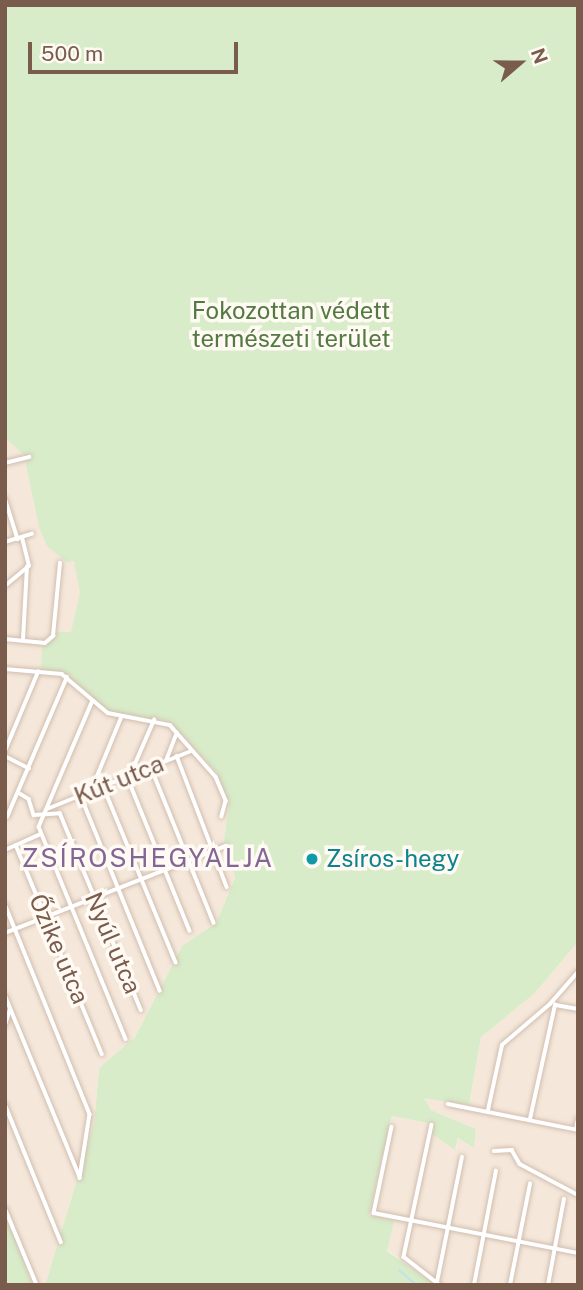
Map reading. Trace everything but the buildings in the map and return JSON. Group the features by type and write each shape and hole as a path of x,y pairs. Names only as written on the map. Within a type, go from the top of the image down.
{"street":[{"path":"5,463 29,457"},
{"path":"5,498 28,566 23,640"},
{"path":"5,542 32,534"},
{"path":"5,639 45,643 53,636 60,563"},
{"path":"5,586 28,566"},
{"path":"5,668 67,677 92,703 121,718 154,720 170,725 217,778 226,801 222,816"},
{"path":"29,768 5,753 38,672"},
{"path":"7,817 67,677"},
{"path":"92,703 46,811 39,821 41,834 126,1039"},
{"path":"91,791 121,718"},
{"path":"154,720 129,775 190,931"},
{"path":"166,761 177,733"},
{"name":"Kút utca","path":"46,811 151,766 192,752"},
{"path":"177,756 227,887"},
{"path":"151,766 214,923"},
{"path":"19,793 29,799 32,814 46,811"},
{"path":"107,795 176,962"},
{"path":"81,796 160,991"},
{"path":"5,806 10,811"},
{"name":"Nyúl utca","path":"46,811 60,813 141,1010"},
{"path":"5,850 41,834"},
{"name":"Őzike utca","path":"16,845 102,1054"},
{"path":"5,933 226,846"},
{"path":"5,904 90,1114 80,1178 5,995"},
{"path":"488,1110 502,1045 553,1005 578,972"},
{"path":"553,1005 578,1009"},
{"path":"530,1119 553,1005"},
{"path":"5,1025 10,1008"},
{"path":"5,1104 61,1242"},
{"path":"448,1104 577,1130 578,1119"},
{"path":"432,1125 405,1262 439,1283 462,1157"},
{"path":"392,1127 374,1213 578,1253"},
{"path":"494,1151 512,1150 520,1164 578,1195"},
{"path":"474,1285 496,1171"},
{"path":"510,1285 530,1185"},
{"path":"548,1285 564,1199"},
{"path":"5,1208 37,1285"}],"shaded area":[{"path":"5,436 28,450 85,581 67,676 92,700 169,720 216,773 229,805 224,840 235,878 216,923 182,946 135,1037 99,1068 94,1124 45,1285 32,1285 5,1222"},
{"path":"578,942 578,1285 436,1285 387,1250 369,1215 392,1116 434,1124 456,1149 458,1138 474,1148 476,1129 431,1110 423,1097 469,1105 481,1037 535,993"}],"green space":[{"name":"Fokozottan védett természeti terület","path":"5,5 578,5 578,942 535,993 481,1037 469,1105 424,1098 431,1110 476,1129 474,1148 458,1138 455,1150 432,1134 433,1124 392,1116 369,1215 394,1221 387,1251 436,1285 45,1285 94,1124 99,1068 135,1037 182,946 216,923 235,878 224,840 229,805 217,773 169,721 118,714 97,706 62,673 41,671 42,647 56,632 71,632 80,593 74,561 66,562 47,546 39,527 24,455 5,438"},
{"path":"5,1222 11,1226 32,1285 5,1285"}],"waterway":[{"path":"399,1270 416,1285"}],"place":[{"name":"Zsíros-hegy","path":"312,859"}],"district":[{"name":"ZSÍROSHEGYALJA","path":"148,858"}]}
